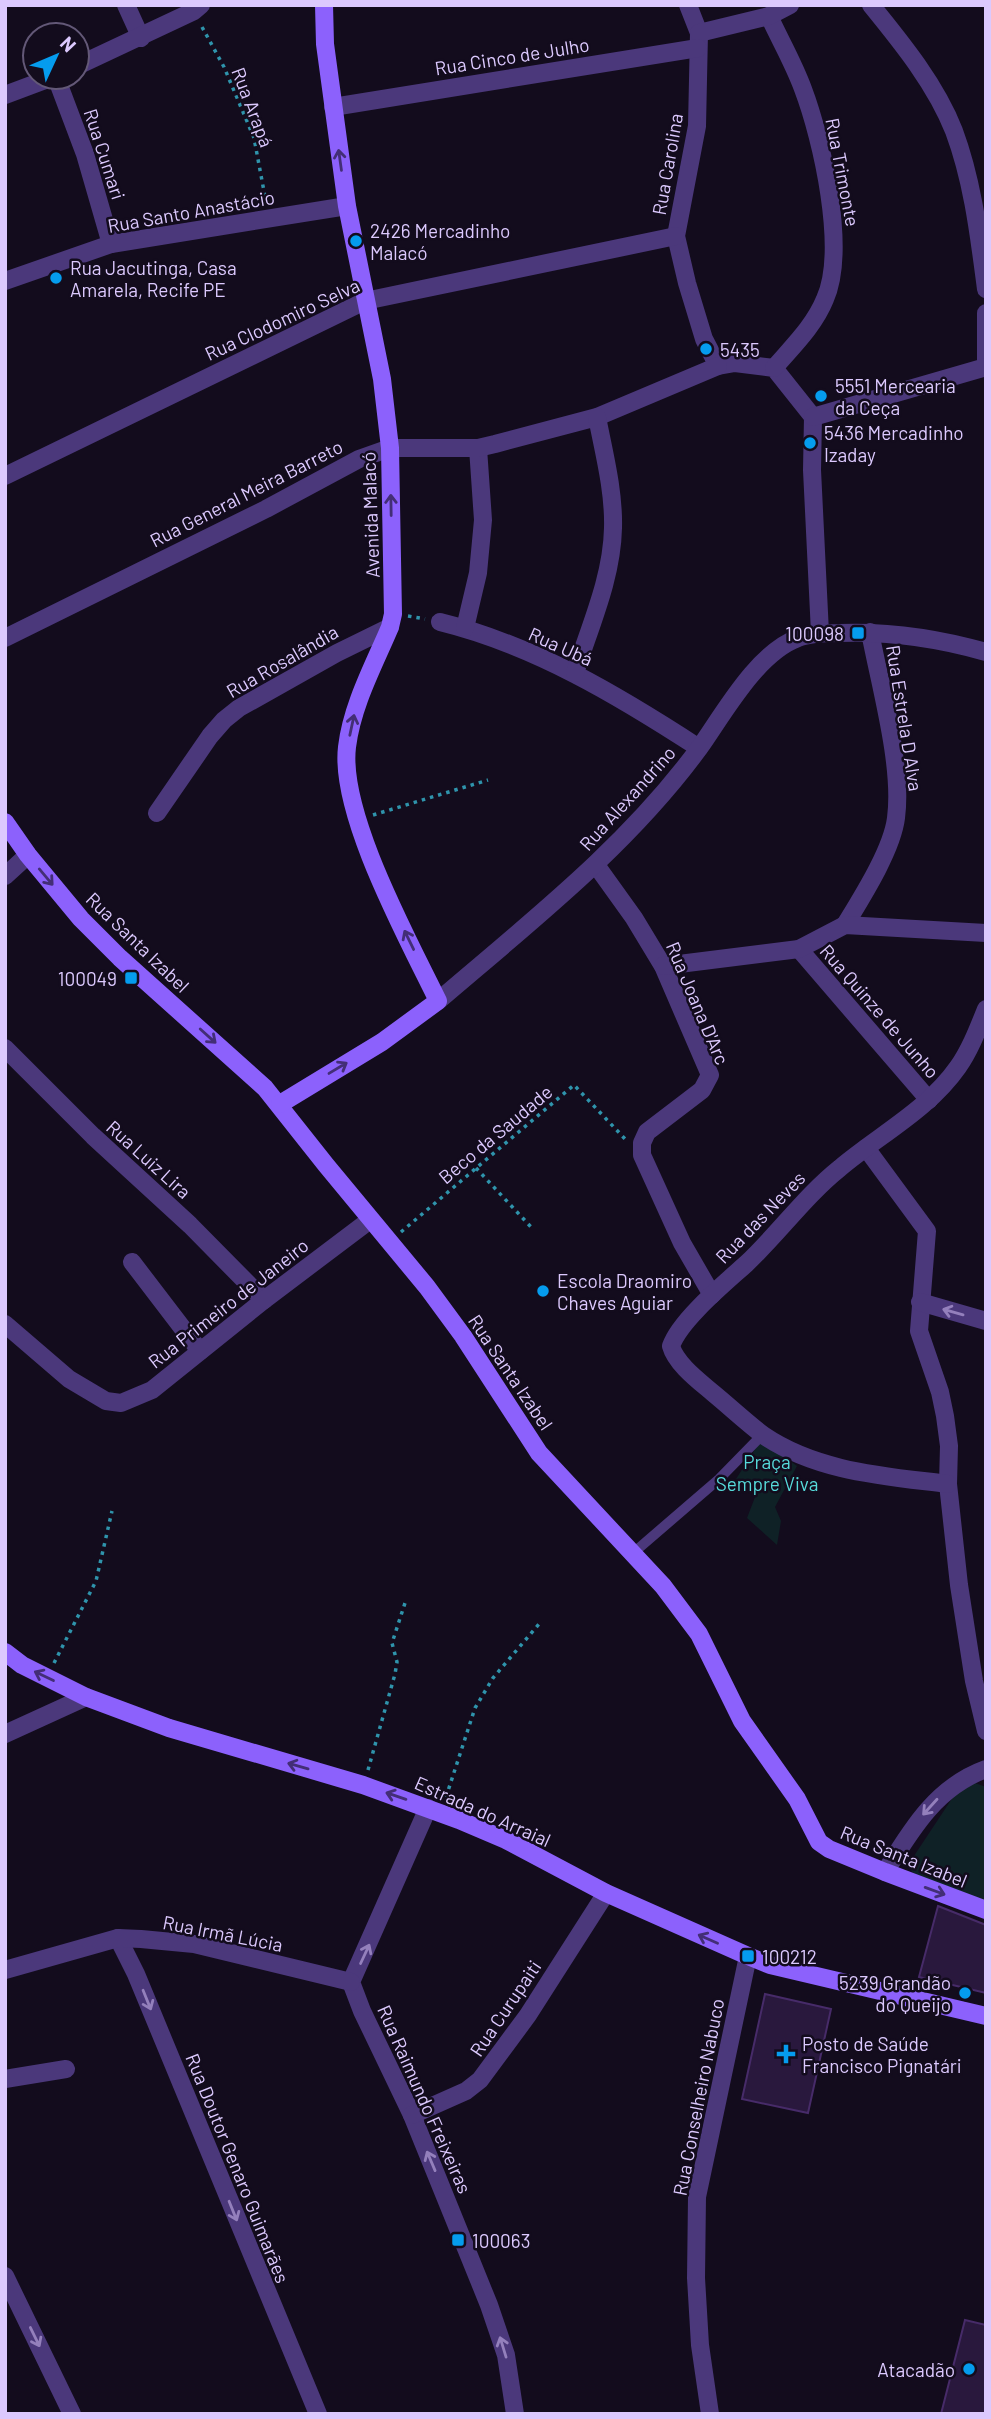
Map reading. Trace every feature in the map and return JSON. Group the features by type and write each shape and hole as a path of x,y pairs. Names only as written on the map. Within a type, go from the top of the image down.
{"street":[{"path":"126,5 141,38"},
{"name":"Avenida Malacó","path":"324,5 325,44 347,206 382,379 390,448 391,620 354,712 347,748 346,780 357,820 385,890 438,1001"},
{"name":"Rua Carolina","path":"688,5 699,40 697,126 676,236 704,339 718,366"},
{"name":"Rua Cinco de Julho","path":"333,107 699,40 769,16 790,5"},
{"path":"871,5 901,41 932,89 953,130 983,240 986,289"},
{"path":"91,60 141,38 197,8"},
{"name":"Rua Trimonte","path":"769,16 803,89 818,139 832,214 835,258 825,300 808,329 774,368"},
{"name":"Rua Cumari","path":"60,91 85,154 111,244"},
{"name":"Rua Santo Anastácio","path":"5,281 111,244 347,206"},
{"name":"Rua Clodomiro Selva","path":"5,476 365,301 676,236"},
{"path":"813,417 986,367 986,313"},
{"path":"718,366 735,363 774,368 813,417 812,470 820,633"},
{"name":"Rua General Meira Barreto","path":"5,638 359,460 390,448 478,448 597,417 718,366"},
{"path":"575,673 606,580 613,527 610,487 597,417"},
{"path":"465,628 478,573 483,520 478,448"},
{"name":"Rua Rosalândia","path":"157,813 210,736 232,714 391,620"},
{"name":"Rua Ubá","path":"440,622 465,628 575,673 699,748"},
{"name":"Rua Alexandrino","path":"280,1104 382,1042 438,1001 596,865 635,826 699,748 738,691 771,654 798,638 820,633 870,632 930,638 986,652"},
{"name":"Rua Estrela D Alva","path":"845,925 861,899 889,841 896,820 897,796 892,745 870,632"},
{"name":"Rua Santa Izabel","path":"5,822 80,919 265,1087 370,1220 427,1287 463,1336 539,1453 676,1602 699,1633 741,1721 797,1799 819,1842 829,1849 885,1872 986,1910"},
{"path":"5,876 28,855"},
{"name":"Rua Joana D'Arc","path":"596,865 634,918 663,966 710,1075 702,1090 647,1132 642,1143 643,1158"},
{"path":"663,966 799,949 845,925 986,933"},
{"name":"Rua Quinze de Junho","path":"799,949 929,1100"},
{"name":"Rua das Neves","path":"763,1434 707,1388 675,1356 672,1341 712,1295 751,1259 805,1200 839,1168 929,1100 958,1067 986,1009"},
{"name":"Rua Luiz Lira","path":"6,1051 93,1136 190,1224 264,1300"},
{"path":"866,1148 927,1231 919,1331 940,1392 945,1416 949,1446 948,1484 959,1585 974,1681 986,1731"},
{"path":"643,1158 682,1243 712,1295"},
{"name":"Rua Primeiro de Janeiro","path":"5,1324 69,1379 106,1401 121,1403 136,1399 152,1390 370,1220"},
{"path":"132,1262 200,1351"},
{"path":"920,1302 986,1321"},
{"path":"763,1434 803,1456 827,1464 874,1475 948,1484"},
{"name":"Estrada do Arraial","path":"5,1652 22,1665 47,1678 169,1728 363,1785 506,1840 606,1893 770,1965 986,2016"},
{"path":"5,1734 86,1696"},
{"path":"885,1872 916,1822 936,1800 970,1775 986,1769"},
{"path":"351,1982 434,1811"},
{"name":"Rua Curupaiti","path":"412,2115 466,2091 480,2080 528,2015 606,1893"},
{"name":"Rua Irmã Lúcia","path":"5,1970 118,1938 194,1944 351,1982"},
{"name":"Rua Doutor Genaro Guimarães","path":"118,1938 136,1974 318,2414"},
{"name":"Rua Conselheiro Nabuco","path":"710,2414 699,2345 695,2278 697,2197 748,1956"},
{"name":"Rua Raimundo Freixeiras","path":"351,1982 412,2115 489,2305 506,2355 515,2414"},
{"path":"5,2079 66,2069"},
{"path":"6,2280 72,2414"}],"lane":[{"path":"632,1554 719,1479 763,1434"}],"path":[{"name":"Rua Arapá","path":"197,8 254,138 270,218"},
{"path":"391,620 440,622"},
{"path":"357,820 488,780"},
{"name":"Beco da Saudade","path":"389,1242 573,1085 643,1158"},
{"path":"476,1168 531,1227"},
{"path":"47,1678 96,1581 112,1511"},
{"path":"363,1785 396,1674 397,1662 392,1643 405,1603"},
{"path":"434,1811 475,1708 493,1678 539,1624"}],"green space":[{"name":"Praça Sempre Viva","path":"761,1440 797,1466 775,1507 781,1521 777,1545 747,1518 757,1492 736,1479"},
{"path":"975,1783 986,1787 986,1901 913,1873 909,1867 955,1794"}],"building":[{"path":"938,1906 986,1925 986,1993 919,1977"},
{"name":"Posto de Saúde Francisco Pignatári","path":"765,1994 831,2009 808,2113 742,2099"},
{"name":"Atacadão","path":"965,2320 986,2325 986,2414 941,2414"}],"place":[{"name":"2426 Mercadinho Malacó","path":"356,241"},
{"name":"Rua Jacutinga, Casa Amarela, Recife PE","path":"56,278"},
{"name":"5435","path":"706,349"},
{"name":"5551 Mercearia da Ceça","path":"821,396"},
{"name":"5436 Mercadinho Izaday","path":"810,443"},
{"name":"100098","path":"858,633"},
{"name":"100049","path":"131,978"},
{"name":"Escola Draomiro Chaves Aguiar","path":"543,1291"},
{"name":"100212","path":"748,1956"},
{"name":"5239 Grandão do Queijo","path":"965,1993"},
{"name":"Posto de Saúde Francisco Pignatári","path":"786,2054"},
{"name":"100063","path":"458,2240"},
{"name":"Atacadão","path":"969,2369"}]}
